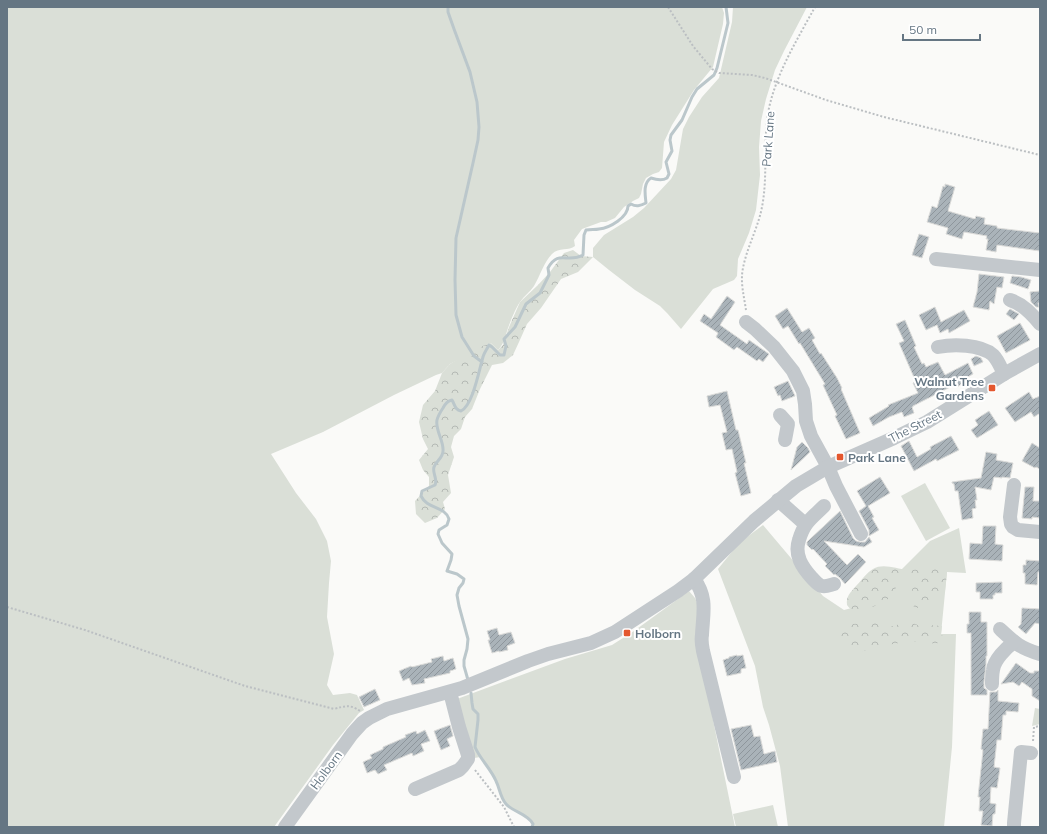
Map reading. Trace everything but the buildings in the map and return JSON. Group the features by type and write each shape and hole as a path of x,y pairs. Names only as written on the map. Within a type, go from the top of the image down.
{"street":[{"path":"936,258 1040,270"},
{"path":"1010,300 1016,301 1023,306 1040,324"},
{"path":"746,322 755,328 774,347 793,370 803,391 806,421 811,436 861,534"},
{"path":"938,347 964,346 981,349 993,356 999,363 1004,374"},
{"name":"The Street","path":"828,467 927,422 1004,374 1040,354"},
{"path":"785,440 784,420 806,421"},
{"name":"Holborn","path":"285,827 352,734 369,718 393,707 450,692 548,654 591,643 615,632 694,579 778,500 796,486 828,467"},
{"path":"1014,485 1010,517 1011,524 1018,530 1040,532"},
{"path":"778,500 805,524"},
{"path":"824,506 805,524 798,541 797,549 800,563 815,582 820,586 834,584"},
{"path":"694,579 701,590 704,606 701,636 703,651 734,777"},
{"path":"1000,629 1014,642 1026,650 1040,654"},
{"path":"992,684 992,670 994,666 1004,651 1014,642"},
{"path":"415,789 459,770 468,759 467,750 459,727 450,692"},
{"path":"1014,827 1021,752"}],"path":[{"path":"668,7 693,46 712,69 719,73 752,75 765,78 826,100 884,117 1040,155"},
{"name":"Park Lane","path":"746,322 746,308 743,298 742,282 743,268 762,207 765,179 766,129 768,112 773,93 783,67 814,7"},
{"path":"7,606 85,630 245,686 334,709 344,706 354,706 369,718"},
{"path":"1021,752 1034,727 1040,726"},
{"path":"468,759 504,806 514,827"}],"green space":[{"path":"7,7 722,7 724,13 723,24 713,67 694,90 672,125 664,142 662,168 659,172 646,178 639,198 624,207 615,218 582,229 574,240 575,246 558,250 549,257 534,286 518,305 503,342 498,350 491,343 450,364 442,373 394,395 323,432 271,454 296,493 316,519 327,541 331,561 327,617 334,654 327,685 333,695 350,693 357,695 364,710 359,713 333,745 274,827 7,827"},
{"path":"733,7 807,7 775,70 766,99 761,121 759,147 760,175 756,210 749,233 738,259 737,276 734,280 713,289 681,329 660,306 635,290 593,257 593,248 604,235 633,217 644,208 671,179 676,170 683,129 702,97 719,78 732,22"},
{"path":"573,250 581,256 593,257 578,272 561,279 541,308 527,324 513,355 503,363 492,365 472,409 465,417 461,429 454,436 451,447 454,457 448,475 451,493 443,502 445,509 437,518 425,523 416,514 415,501 429,486 429,477 423,470 419,460 428,449 423,439 419,422 423,405 435,391 442,373 450,364 466,354 491,343 498,350 503,345 520,302 550,272 564,253"},
{"path":"925,483 950,528 926,541 901,496"},
{"path":"763,525 823,596 844,610 867,604 930,541 959,528 966,573 947,572 941,634 956,634 952,747 944,827 788,827 780,766 763,707 755,666 718,569 739,543"},
{"path":"886,566 910,570 932,566 940,567 947,572 945,591 936,594 921,607 916,608 909,603 913,582 909,576 902,579 891,596 879,604 863,610 853,610 847,605 847,599 850,593 866,574 877,567"},
{"path":"689,591 695,598 698,605 713,720 735,827 532,827 530,820 505,803 498,784 481,757 474,758 457,699 565,659 612,645"},
{"path":"873,622 888,626 909,622 927,628 929,625 942,626 941,635 943,636 942,640 937,643 907,642 857,652 849,651 843,647 840,642 841,634 846,626"},
{"path":"1035,708 1040,709 1040,724 1032,726"},
{"path":"773,805 778,827 736,827 733,814"}],"waterway":[{"path":"448,7 448,12 470,72 477,102 479,127 478,140 456,238 456,315 462,337 474,356 482,362"},
{"path":"468,680 464,666 468,639 457,595 464,579 457,574 447,571 452,554 442,543 438,534 439,530 447,525 449,519 444,512 427,503 421,496 422,491 435,485 436,480 434,467 443,453 443,447 437,428 437,418 445,404 450,400 452,400 456,408 461,411 469,402 483,356 489,345 500,355 504,355 506,346 504,339 515,327 526,304 540,293 549,275 548,268 552,262 560,258 572,258 583,255 584,235 586,230 608,227 618,221 622,218 628,206 631,204 638,206 646,203 645,189 648,180 651,178 659,180 667,178 669,174 666,162 672,151 670,140 671,135 682,120 697,89 714,75 717,68 728,23 726,7"},
{"path":"471,693 473,709 478,714 475,747 494,777 501,796 506,804 528,818 533,824 532,827"}],"place":[{"name":"Walnut Tree Gardens","path":"992,388"},
{"name":"Park Lane","path":"840,457"},
{"name":"Holborn","path":"627,633"}]}
